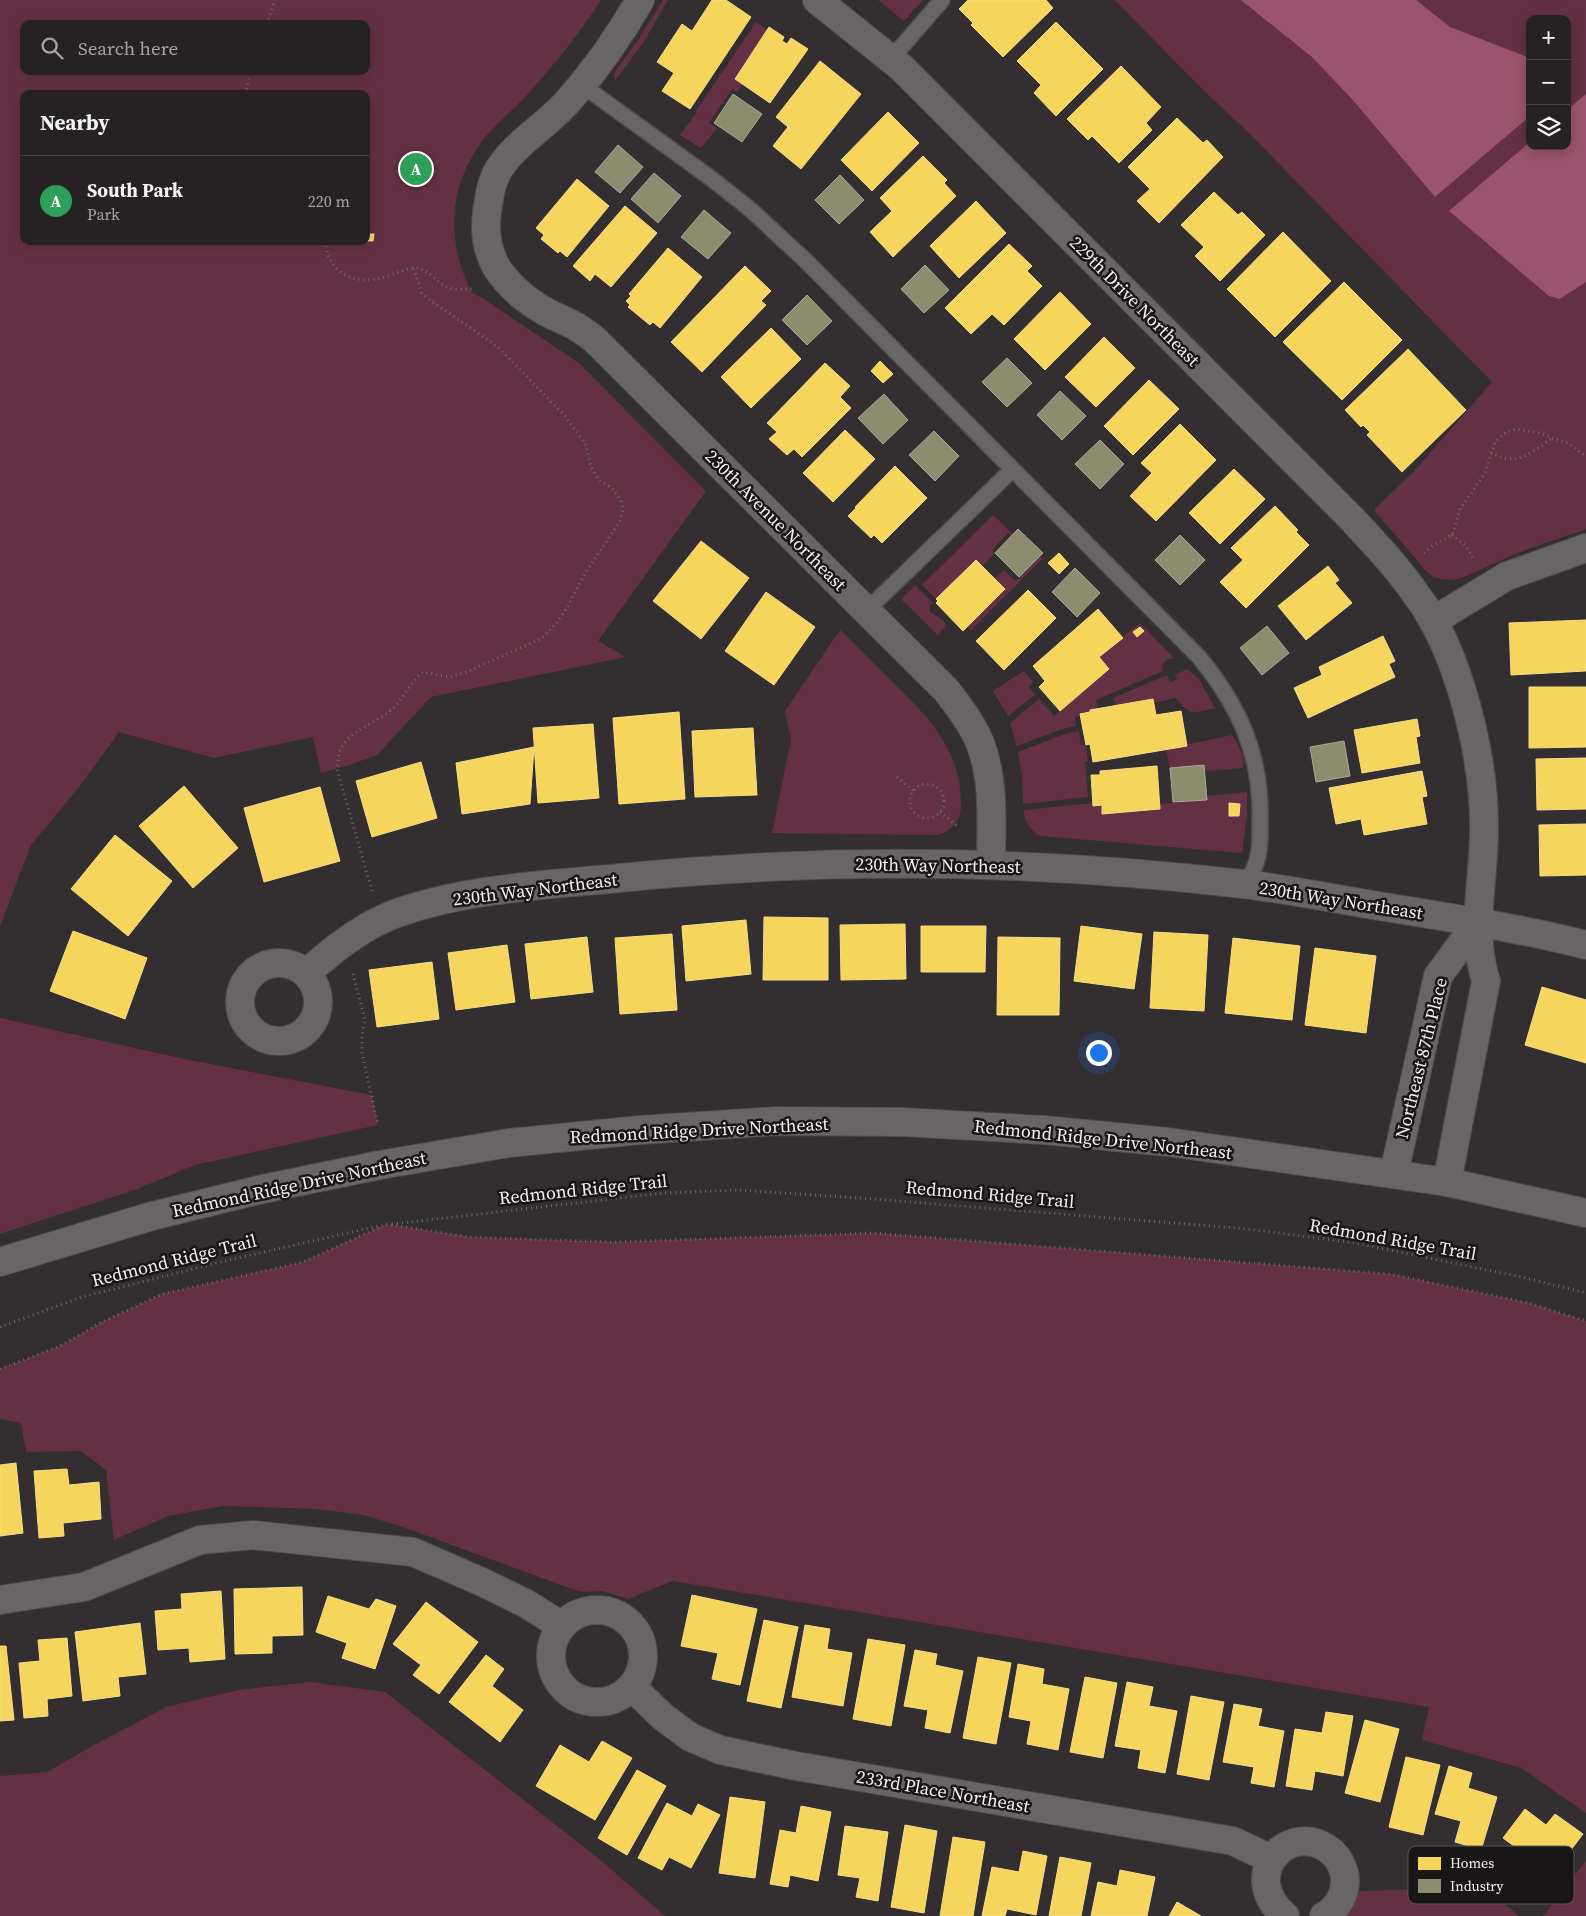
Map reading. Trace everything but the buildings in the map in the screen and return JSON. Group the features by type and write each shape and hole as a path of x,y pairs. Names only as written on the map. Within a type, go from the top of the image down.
{"street":[{"name":"230th Avenue Northeast","path":"640,0 609,48 568,101 514,152 500,169 492,184 486,222 490,256 501,273 529,302 585,331 596,341 948,691 965,714 980,744 988,773 992,809 991,866"},
{"name":"229th Drive Northeast","path":"817,0 909,75 1352,519 1413,590 1433,621"},
{"path":"1447,1182 1486,981 1482,967 1478,923 1484,830 1476,749 1453,667 1433,621 1507,576 1586,548"},
{"name":"230th Way Northeast","path":"307,973 344,942 366,928 398,913 441,901 492,891 673,872 836,864 991,866 1091,870 1246,884 1478,923 1586,945"},
{"name":"Northeast 87th Place","path":"1394,1173 1438,976 1478,923"},
{"name":"Redmond Ridge Drive Northeast","path":"0,1262 152,1216 258,1190 380,1165 509,1143 640,1130 767,1122 902,1122 1044,1130 1168,1142 1447,1182 1586,1213"},
{"path":"0,1600 84,1587 200,1540 253,1535 413,1552 525,1603 562,1626"},
{"path":"588,1610 602,1610 616,1614 628,1621 637,1631 643,1650 643,1663 639,1676 632,1687 619,1697 604,1702 588,1701 573,1695 561,1685 554,1671 551,1655 554,1639 562,1626 574,1616 588,1610"},
{"name":"233rd Place Northeast","path":"632,1687 662,1716 690,1737 720,1750 796,1766 1233,1841 1271,1859"},
{"path":"1284,1916 1275,1908 1268,1897 1265,1884 1266,1871 1271,1859 1280,1850 1291,1844 1303,1842 1321,1846 1336,1856 1342,1868 1345,1880 1343,1892 1337,1905 1324,1916"}],"lane":[{"path":"891,59 942,0"},
{"path":"582,84 751,210 934,387 1012,470 1199,657 1218,680 1232,702 1245,727 1255,760 1261,796 1258,859 1246,884"},
{"path":"866,611 1012,470"}],"path":[{"path":"269,20 276,0"},
{"path":"247,90 251,75"},
{"path":"326,245 327,253 332,264 344,275 353,278 376,280 413,267 426,271 448,288 457,290 475,289"},
{"path":"373,895 337,769 340,752 345,743 353,735 393,709 415,678 423,672 449,677 466,672 541,639 556,624 568,606 584,575 620,521 623,510 621,501 612,488 599,480 591,467 586,445 565,416 498,347 422,293 413,267"},
{"path":"1424,553 1433,545 1452,534 1460,510 1485,473 1495,442 1506,432 1516,429 1541,432 1568,443 1586,456"},
{"path":"1491,453 1508,459 1514,459 1524,456 1552,438"},
{"path":"1452,534 1475,559"},
{"path":"897,777 914,791"},
{"path":"928,784 938,788 944,798 940,812 930,818 918,816 910,802 910,796 914,791 917,787 928,784"},
{"path":"940,812 957,826"},
{"path":"355,978 365,1019 362,1054 378,1124"},
{"name":"Redmond Ridge Trail","path":"0,1327 91,1294 215,1263 386,1224 664,1193 739,1190 870,1198 1248,1229 1354,1243 1526,1278 1586,1293"},
{"name":"Redmond Ridge Trail","path":"0,1369 60,1346 102,1322 162,1294 302,1262 386,1224 470,1237 613,1242 874,1233 1320,1268 1390,1274 1529,1303 1586,1321"}],"shaded area":[{"path":"0,0 601,0 556,61 526,96 486,136 473,154 464,173 458,193 455,233 457,253 472,293 481,297 579,363 706,491 598,641 626,657 431,697 377,755 321,773 313,737 214,758 119,732 80,786 31,845 0,926"},
{"path":"663,0 668,0 643,43 615,81 614,73 638,40"},
{"path":"878,0 923,0 904,21"},
{"path":"1115,0 1586,0 1586,529 1520,552 1464,577 1452,580 1432,576 1426,571 1374,510 1417,468 1492,382 1251,135 1198,85"},
{"path":"1241,0 1416,0 1450,27 1526,56 1526,119 1435,197 1352,99 1312,57"},
{"path":"756,22 767,30 735,79 742,84 737,92 732,89 709,123 717,128 701,148 680,135"},
{"path":"1586,94 1586,282 1560,299 1549,296 1449,211 1526,145 1526,150 1571,150 1571,107"},
{"path":"993,515 1013,534 1011,536 1008,533 992,550 995,553 982,566 976,560 936,599 922,585"},
{"path":"1040,556 1042,559 971,631 967,627 1005,590 995,578 1004,570 1015,581"},
{"path":"915,585 933,603 930,605 930,612 943,620 946,626 938,635 901,599"},
{"path":"1140,623 1174,658 1168,659 1162,665 1163,671 1096,700 1098,709 1075,717 1076,726 1062,729 1017,746 1010,723 1039,699 1054,716 1109,669 1099,657"},
{"path":"840,630 920,710 932,724 950,752 960,786 961,810 955,824 947,831 937,835 772,833 791,740 785,711"},
{"path":"1187,669 1199,679 1215,708 1197,712 1189,711 1176,698 1154,703 1153,699 1116,706 1113,698 1167,675 1170,682 1177,679 1175,675"},
{"path":"1024,671 1033,682 1029,687 1035,695 1008,716 993,691"},
{"path":"1079,731 1081,745 1086,745 1088,761 1085,762 1088,797 1023,804 1022,775 1018,752 1065,734"},
{"path":"1232,735 1242,756 1243,768 1205,771 1204,765 1170,768 1166,749"},
{"path":"1247,792 1247,816 1242,853 1041,836 1034,832 1024,814 1024,810 1093,803 1102,805 1103,814 1160,809 1160,804 1207,800 1207,796"},
{"path":"0,1018 184,1059 372,1095 378,1125 195,1165 137,1189 0,1234"},
{"path":"386,1224 470,1237 613,1242 874,1233 1390,1274 1529,1303 1586,1321 1586,1813 1521,1768 1422,1740 1429,1707 672,1581 628,1599 602,1591 583,1592 400,1526 363,1515 317,1509 223,1506 168,1516 114,1540 106,1470 81,1451 26,1452 21,1423 0,1419 0,1369 60,1346 102,1322 162,1294 303,1262"},
{"path":"310,1682 385,1692 598,1858 665,1916 0,1916 0,1776 47,1772 166,1707 239,1690"},
{"path":"1586,1861 1586,1916 1543,1916 1552,1904 1574,1904 1574,1876"},
{"path":"1408,1889 1408,1904 1505,1904 1519,1916 1324,1916 1343,1892"}],"place":[{"name":"South Park","path":"416,169"}]}
